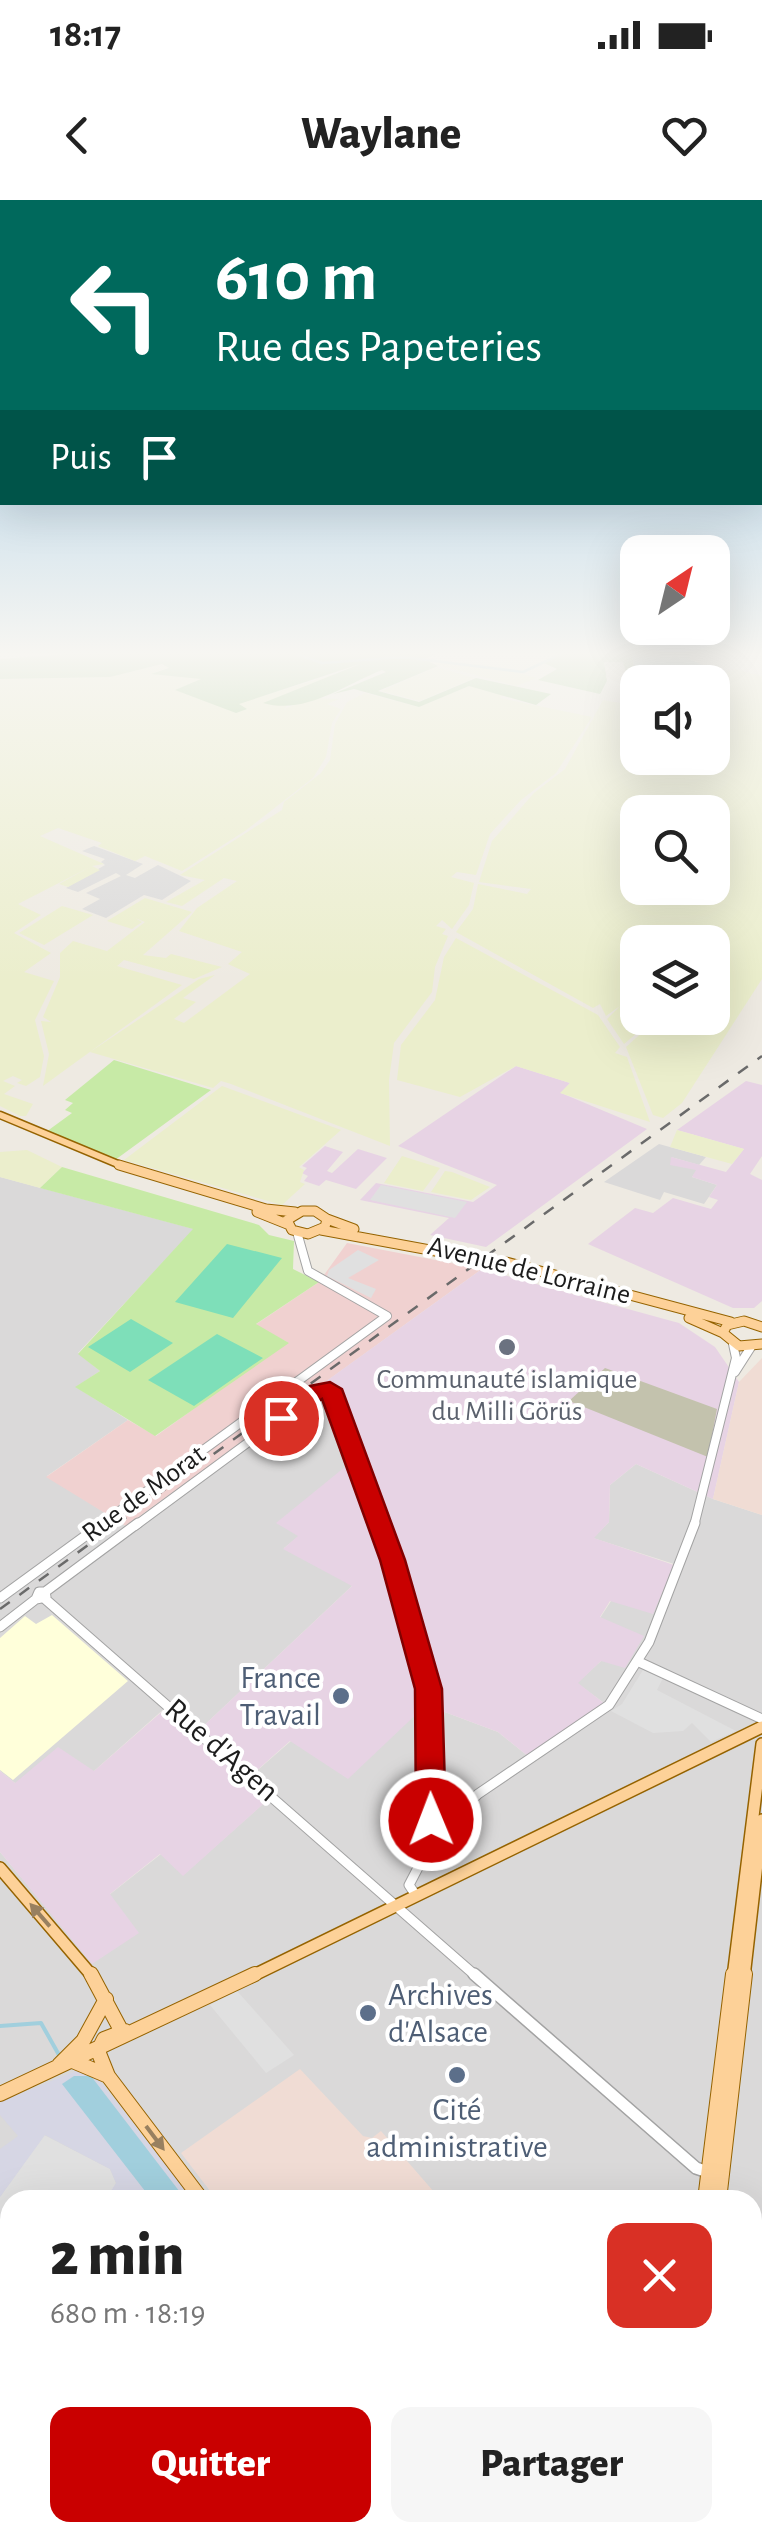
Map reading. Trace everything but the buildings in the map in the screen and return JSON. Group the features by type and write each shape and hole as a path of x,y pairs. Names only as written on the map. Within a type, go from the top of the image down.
{"main road":[{"path":"0,1118 140,1174 266,1209 295,1212"},
{"path":"0,1118 136,1178 286,1224 297,1232"},
{"name":"Avenue de Lorraine","path":"295,1212 315,1211 327,1219 458,1253 731,1322 758,1323"},
{"path":"286,1224 295,1212"},
{"path":"317,1232 327,1219"},
{"name":"Avenue de Lorraine","path":"297,1232 458,1253"},
{"name":"Avenue de Lorraine","path":"505,1263 675,1314 723,1333"},
{"path":"731,1322 723,1333 734,1344 757,1346"},
{"path":"0,2094 98,2051 762,1728"},
{"path":"735,2014 761,1746 746,1736"},
{"path":"708,2190 715,2170 762,1820"},
{"path":"0,1868 94,1978 122,2032"},
{"path":"48,2072 74,2053 106,1999"},
{"path":"142,2027 104,2039 98,2051 108,2076 194,2190"},
{"path":"75,2062 108,2076"},
{"path":"715,2170 718,2190"}],"street":[{"name":"Rue de Morat","path":"0,1598 387,1316 308,1271 302,1263 297,1232"},
{"path":"302,1248 317,1232"},
{"path":"434,1828 609,1705 640,1662 703,1503 732,1376 734,1344"},
{"path":"732,1376 757,1346"},
{"path":"0,1628 311,1396 330,1389 393,1560 429,1689 434,1828 409,1884 414,1894"},
{"name":"Rue d'Agen","path":"42,1596 696,2168 715,2170"},
{"path":"640,1662 762,1719"}],"shaded area":[{"path":"0,763 322,763 313,778 245,831 182,871 145,856 135,861 98,846 102,843 58,828 40,836 104,864 92,866 100,870 68,887 59,884 90,867 18,904 41,915 14,933 51,953 24,972 54,981 35,1020 44,1056 40,1077 26,1086 17,1083 22,1080 13,1076 3,1081 15,1086 4,1094 33,1104 26,1116 0,1106"},
{"path":"328,763 562,763 490,834 476,875 457,872 451,877 474,883 469,905 452,929 442,920 436,926 446,929 442,934 448,936 435,967 432,992 394,1043 389,1080 390,1146 231,1084 221,1081 213,1088 90,1052 199,979 215,975 183,998 196,1002 174,1019 184,1023 250,974 228,964 242,952 179,931 197,908 237,881 224,878 182,906 166,902 205,880 180,875 282,810 284,802"},
{"path":"568,763 620,763 620,775 730,775 730,763 762,763 762,979 730,1029 730,925 620,925 620,1006 606,1016 600,1004 593,1008 456,932 473,909 478,884 527,894 531,889 479,882 492,841 534,793"},
{"path":"94,846 143,864 126,875 135,878 158,865 191,881 162,900 144,895 106,918 82,909 100,899 86,893 121,876 116,873 78,892 66,888 105,865 101,862 105,859 82,851"},
{"path":"145,898 192,912 143,955 166,958 171,954 222,967 194,979 124,960 117,966 182,985 43,1086 49,1054 41,1021 51,1022 43,1017 60,977 60,953 73,941 107,951 145,922 135,918 142,922 132,929 107,921"},
{"path":"62,906 93,915 44,945 19,933"},
{"path":"456,938 598,1015 620,1047 615,1053 627,1057 650,1122 560,1093 570,1083 516,1066 460,1097 397,1080 401,1045 435,1000 444,957"},
{"path":"620,1006 620,1035 635,1035 624,1044 607,1019"},
{"path":"639,1035 726,1035 682,1103 663,1118 653,1115 626,1047"},
{"path":"516,1066 570,1083 561,1093 647,1129 486,1247 430,1235 449,1218 360,1200 376,1183 473,1202 497,1185 398,1146"},
{"path":"746,1081 762,1085 762,1156 750,1174 762,1180 762,1301 754,1308 733,1308 588,1244 635,1208 653,1213 673,1198 711,1209 718,1200 709,1197 717,1185 692,1177 696,1170 670,1165 671,1157 726,1172 744,1149 677,1130"},
{"path":"222,1086 341,1130 299,1167 304,1170 300,1182 305,1184 282,1205 124,1160"},
{"path":"677,1130 744,1149 732,1164 670,1147"},
{"path":"659,1144 706,1157 699,1165 671,1157 697,1170 692,1177 717,1185 704,1204 664,1192 660,1200 604,1182"},
{"path":"325,1146 343,1152 327,1171 332,1173 358,1149 387,1158 356,1189 326,1180 319,1186 304,1181 308,1176 302,1173 307,1168 302,1166"},
{"path":"27,1150 62,1167 40,1188 0,1177 0,1152"},
{"path":"402,1156 440,1168 423,1191 384,1183"},
{"path":"445,1171 490,1187 471,1200 431,1192"},
{"path":"0,1177 194,1229 78,1353 100,1371 76,1387 128,1420 47,1476 126,1526 325,1382 351,1462 299,1536 284,1548 353,1585 196,1733 165,1708 94,1771 15,1783 0,1771"},
{"path":"381,1185 467,1202 455,1218 370,1200"},
{"path":"347,1243 482,1269 126,1526 46,1477 128,1420 156,1436 287,1342 255,1325 319,1282"},
{"path":"358,1250 379,1260 348,1278 376,1289 371,1298 327,1276 329,1270"},
{"path":"482,1269 679,1323 715,1347 739,1382 713,1499 636,1464 610,1485 609,1522 594,1538 674,1565 653,1614 610,1601 600,1617 644,1636 625,1668 601,1661 578,1683 605,1704 529,1757 498,1732 426,1705 348,1779 290,1741 253,1774 272,1796 183,1876 160,1854 110,1894 139,1933 92,1964 0,1852 0,1771 15,1783 58,1747 94,1771 166,1708 197,1732 352,1586 283,1549 298,1536 276,1523 351,1462 325,1382"},
{"path":"762,1358 762,1515 713,1499 739,1382"},
{"path":"605,1368 717,1409 708,1457 569,1401"},
{"path":"636,1464 713,1499 762,1515 762,2190 0,2190 0,1852 93,1963 109,1895 161,1854 183,1875 272,1796 253,1774 291,1741 426,1705 498,1732 529,1757 604,1703 577,1683 601,1661 600,1618 611,1601 674,1564 593,1538 609,1522 610,1485"},
{"path":"52,1615 128,1681 13,1780 0,1770 0,1638 25,1616 36,1624"},
{"path":"643,1670 663,1678 657,1690 736,1731 711,1742 692,1723 683,1731 653,1733 611,1711 622,1704"},
{"path":"237,1991 294,2055 266,2073 210,2005"},
{"path":"81,2069 96,2076 186,2190 178,2190 91,2076 74,2076 63,2084 144,2190 112,2190 116,2183 110,2169 45,2135 5,2190 0,2190 0,2149 18,2136 0,2115 0,2102"},
{"path":"300,2069 363,2136 372,2138 381,2131 432,2190 209,2190 181,2153"},
{"path":"44,2135 110,2169 116,2183 113,2190 5,2190"}],"green space":[{"path":"114,1060 211,1090 115,1160 46,1132 72,1113 65,1110 73,1103 65,1100"},
{"path":"62,1167 259,1225 269,1235 294,1241 293,1269 319,1282 256,1324 289,1343 155,1436 75,1387 100,1371 78,1354 193,1229 40,1188"},
{"path":"227,1244 282,1258 233,1318 175,1302"},
{"path":"131,1319 173,1343 130,1372 88,1347"},
{"path":"217,1334 263,1358 194,1406 148,1380"}],"water":[{"path":"74,2076 91,2076 178,2190 144,2190 62,2084"}],"waterway":[{"path":"0,2026 41,2023 59,2055"}],"railway":[{"path":"0,1609 762,1056"}],"place":[{"name":"Communauté islamique du Milli Görüs","path":"507,1347"},
{"name":"France Travail","path":"341,1696"},
{"name":"Archives d'Alsace","path":"368,2013"},
{"name":"Cité administrative","path":"457,2075"}],"route":[{"path":"281,1418 318,1391 330,1389 393,1560 429,1689 431,1820"}]}
